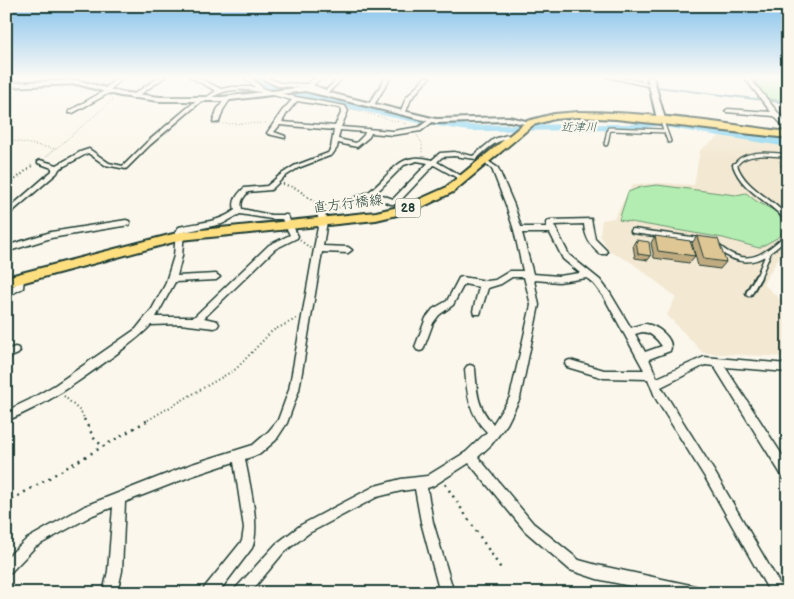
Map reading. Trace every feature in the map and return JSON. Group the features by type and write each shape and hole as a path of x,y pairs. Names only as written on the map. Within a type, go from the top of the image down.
{"main road":[{"name":"直方行橋線","path":"6,282 181,236 288,224 322,216 376,216 410,208 449,190 530,123 545,117 579,114 661,119 788,135"}],"street":[{"path":"71,112 83,105"},
{"path":"6,215 52,177 56,168 89,151 107,164 124,168 148,144 197,105"},
{"path":"216,122 223,105"},
{"path":"283,137 270,132 291,105"},
{"path":"197,320 272,246 294,236 284,217 271,217 239,211 236,206 242,193 246,190 268,188 282,176 296,168 330,154 334,148 337,128 345,111 343,107 331,105"},
{"path":"375,105 432,120 519,120 530,123"},
{"path":"403,113 406,105"},
{"path":"657,105 661,119"},
{"path":"768,105 788,129"},
{"path":"728,110 776,114"},
{"path":"278,123 393,133 417,130 432,120"},
{"path":"335,140 357,145 368,136 368,131"},
{"path":"371,194 394,202 440,156 454,154 474,158 500,137 512,138"},
{"path":"6,567 31,543 89,510 192,470 256,450 272,436 282,423 294,390 318,251 322,216 371,194 403,163 420,158 463,179"},
{"path":"241,593 280,548 305,529 374,492 401,485 429,482 470,456 503,420 514,398 533,321 535,305 518,230 495,168 485,161"},
{"path":"40,162 56,168"},
{"path":"6,416 23,410 57,390 139,332 162,300 171,279 178,261 180,231 182,229 223,222 239,211"},
{"path":"604,252 594,244 588,233 588,221 550,223 566,256 597,282 630,332 660,396 710,475 778,593"},
{"path":"6,249 52,235 126,224"},
{"path":"518,230 552,230"},
{"path":"318,251 348,250"},
{"path":"420,348 430,321 436,312 450,303 462,280 492,285 510,274 559,279 587,275"},
{"path":"171,279 216,277"},
{"path":"6,294 20,286 20,278"},
{"path":"478,311 484,285"},
{"path":"147,322 197,320 214,324"},
{"path":"630,332 647,327 653,329 667,344 667,348 643,357"},
{"path":"570,364 604,374 654,380 704,361 788,368"},
{"path":"717,362 788,475"},
{"path":"470,369 473,406 494,432"},
{"path":"209,593 248,544 250,528 239,456"},
{"path":"470,456 529,527 575,565 597,572 695,593"},
{"path":"420,484 427,522 447,593"},
{"path":"110,593 114,571 119,498"}],"lane":[{"path":"661,119 669,141"},
{"path":"606,144 609,129 665,131"},
{"path":"787,162 788,157 775,155 749,157 735,165 736,171 741,178 769,201 788,220"},
{"path":"633,231 708,242"},
{"path":"715,244 726,256 737,260 751,260 768,254 788,235"},
{"path":"748,293 763,269 768,254"}],"path":[{"path":"6,187 35,163 40,162 78,128 108,105"},
{"path":"343,107 417,130 422,143 420,158"},
{"path":"216,122 239,126 258,123 278,123"},
{"path":"9,140 56,149"},
{"path":"775,155 788,176"},
{"path":"276,183 296,188 316,201 322,216"},
{"path":"294,236 318,251"},
{"path":"6,503 236,369 278,326 307,314"},
{"path":"57,390 81,412 95,440 103,446"},
{"path":"439,476 502,570"}],"shaded area":[{"path":"720,136 788,145 788,243 763,284 788,306 788,357 703,353 667,315 676,297 631,262 610,252 600,235 602,220 614,218 633,184 694,185 700,150"}],"green space":[{"path":"657,185 736,195 746,193 756,201 777,212 786,229 777,238 759,248 723,238 619,220 628,192 641,187"}],"building":[{"path":"655,236 690,241 695,256 658,251"},
{"path":"697,236 718,239 726,262 704,259"},
{"path":"636,240 649,242 651,256 638,254"}],"waterway":[{"name":"近津川","path":"347,105 469,128 633,127 657,123 788,144"}]}
